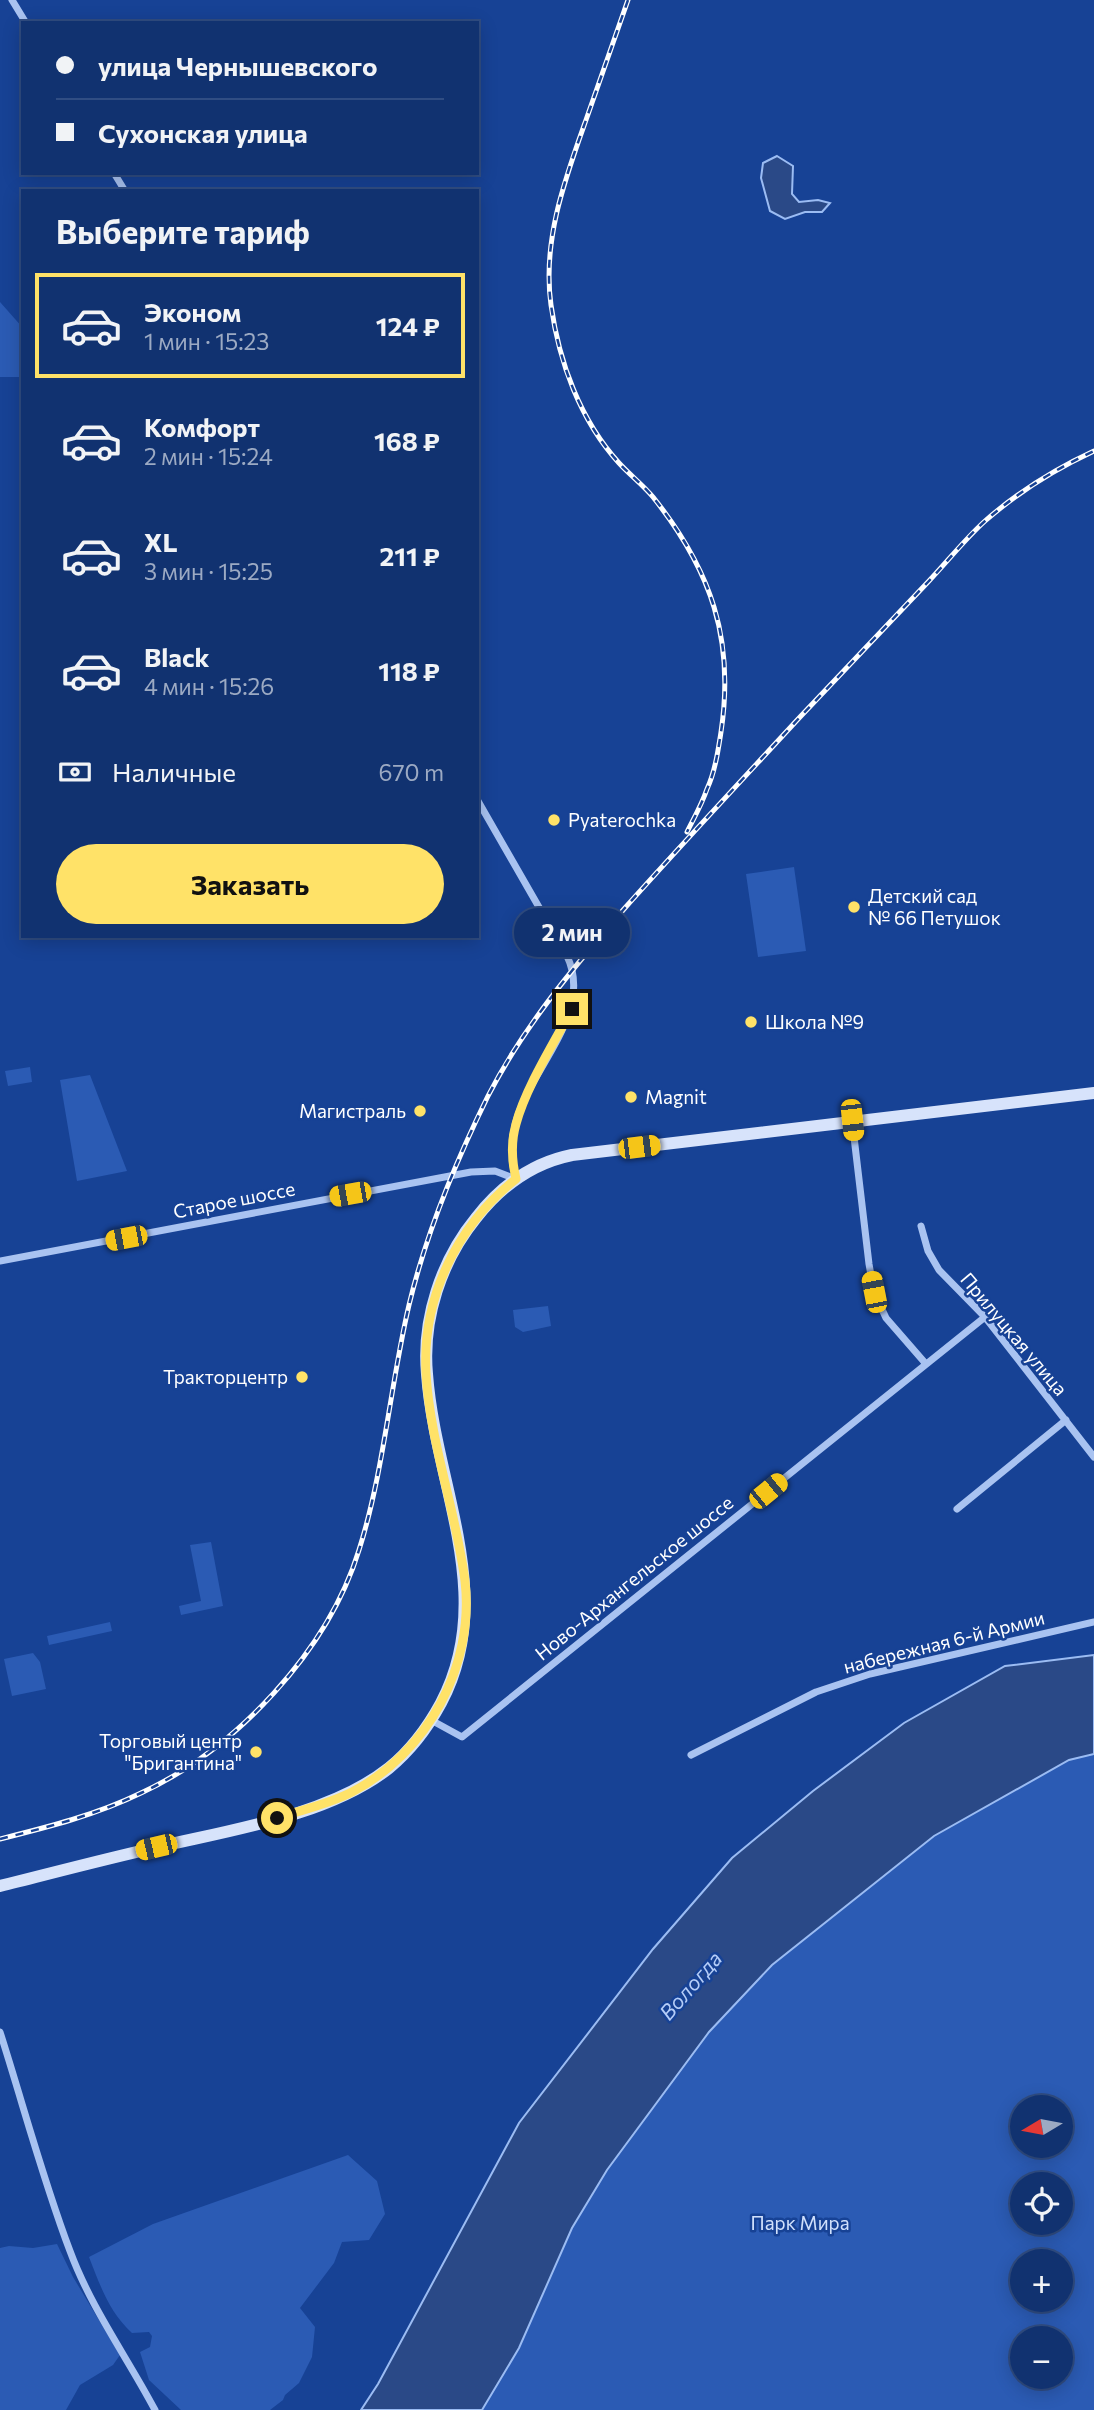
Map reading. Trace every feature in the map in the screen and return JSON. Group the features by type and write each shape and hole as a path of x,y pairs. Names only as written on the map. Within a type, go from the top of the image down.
{"main road":[{"path":"0,1886 243,1827 320,1805 351,1793 390,1767 409,1749 431,1720 449,1688 461,1647 466,1616 461,1555 430,1407 426,1372 428,1336 436,1294 454,1250 487,1203 516,1179 537,1166 572,1155 1094,1093"}],"street":[{"path":"12,0 25,21"},
{"path":"479,803 567,956 575,981 572,1009 515,1125 512,1162 516,1179"},
{"path":"852,1120 874,1292 886,1318 926,1364"},
{"name":"Старое шоссе","path":"0,1261 471,1172 495,1171 516,1179"},
{"name":"Прилуцкая улица","path":"921,1226 928,1251 939,1270 985,1317 1094,1457"},
{"name":"Ново-Архангельское шоссе","path":"431,1720 462,1737 985,1317"},
{"path":"957,1509 1066,1420"},
{"name":"набережная 6-й Армии","path":"691,1755 816,1692 870,1674 1094,1622"},
{"path":"0,2032 70,2251 99,2315 134,2370 155,2410"}],"green space":[{"path":"0,302 21,326 21,377 0,377"},
{"path":"794,867 806,951 758,957 746,874"},
{"path":"30,1067 32,1082 8,1086 5,1071"},
{"path":"90,1075 127,1171 77,1181 60,1080"},
{"path":"548,1306 551,1326 523,1332 515,1327 513,1310"},
{"path":"211,1542 223,1606 181,1615 179,1606 201,1601 190,1545"},
{"path":"110,1622 112,1631 49,1645 47,1636"},
{"path":"33,1653 40,1662 46,1689 12,1696 4,1659"},
{"name":"Парк Мира","path":"1094,1754 1094,2410 482,2410 519,2348 572,2228 607,2170 709,2032 772,1965 934,1836 1069,1760"},
{"path":"348,2155 377,2181 385,2214 369,2240 342,2242 334,2263 300,2308 315,2327 312,2357 299,2383 270,2410 181,2410 149,2380 140,2352 150,2347 152,2336 149,2332 132,2333 124,2325 106,2298 89,2257 153,2224"},
{"path":"57,2244 73,2277 120,2355 113,2365 80,2385 66,2410 0,2410 0,2248 33,2248"}],"water":[{"path":"777,156 793,166 792,194 799,202 818,200 830,203 822,212 805,212 785,219 770,211 761,178 763,163"},
{"name":"Вологда","path":"1094,1655 1094,1754 1069,1760 934,1836 772,1965 709,2032 607,2170 572,2228 519,2348 482,2410 361,2410 378,2384 519,2123 653,1949 732,1858 813,1791 904,1723 1005,1666"}],"railway":[{"path":"628,0 563,188 553,234 549,281 560,348 582,409 605,446 653,497 673,524 704,579 714,607 724,666 721,732 712,776 687,832"},
{"path":"0,1839 107,1808 176,1774 211,1751 244,1723 274,1693 301,1660 345,1588 359,1550 375,1490 409,1305 433,1225 476,1121 517,1046 568,976 624,909 970,535 1023,491 1094,451"}],"place":[{"name":"Pyaterochka","path":"554,820"},
{"name":"Детский сад № 66 Петушок","path":"854,907"},
{"name":"Школа №9","path":"751,1022"},
{"name":"Magnit","path":"631,1097"},
{"name":"Магистраль","path":"420,1111"},
{"name":"Тракторцентр","path":"302,1377"},
{"name":"Торговый центр \"Бригантина\"","path":"256,1752"}],"route":[{"path":"277,1818 351,1793 390,1767 409,1749 431,1720 449,1688 461,1647 466,1616 465,1585 430,1407 426,1372 432,1310 443,1273 468,1227 487,1203 516,1179 512,1162 515,1125 572,1009"}]}
